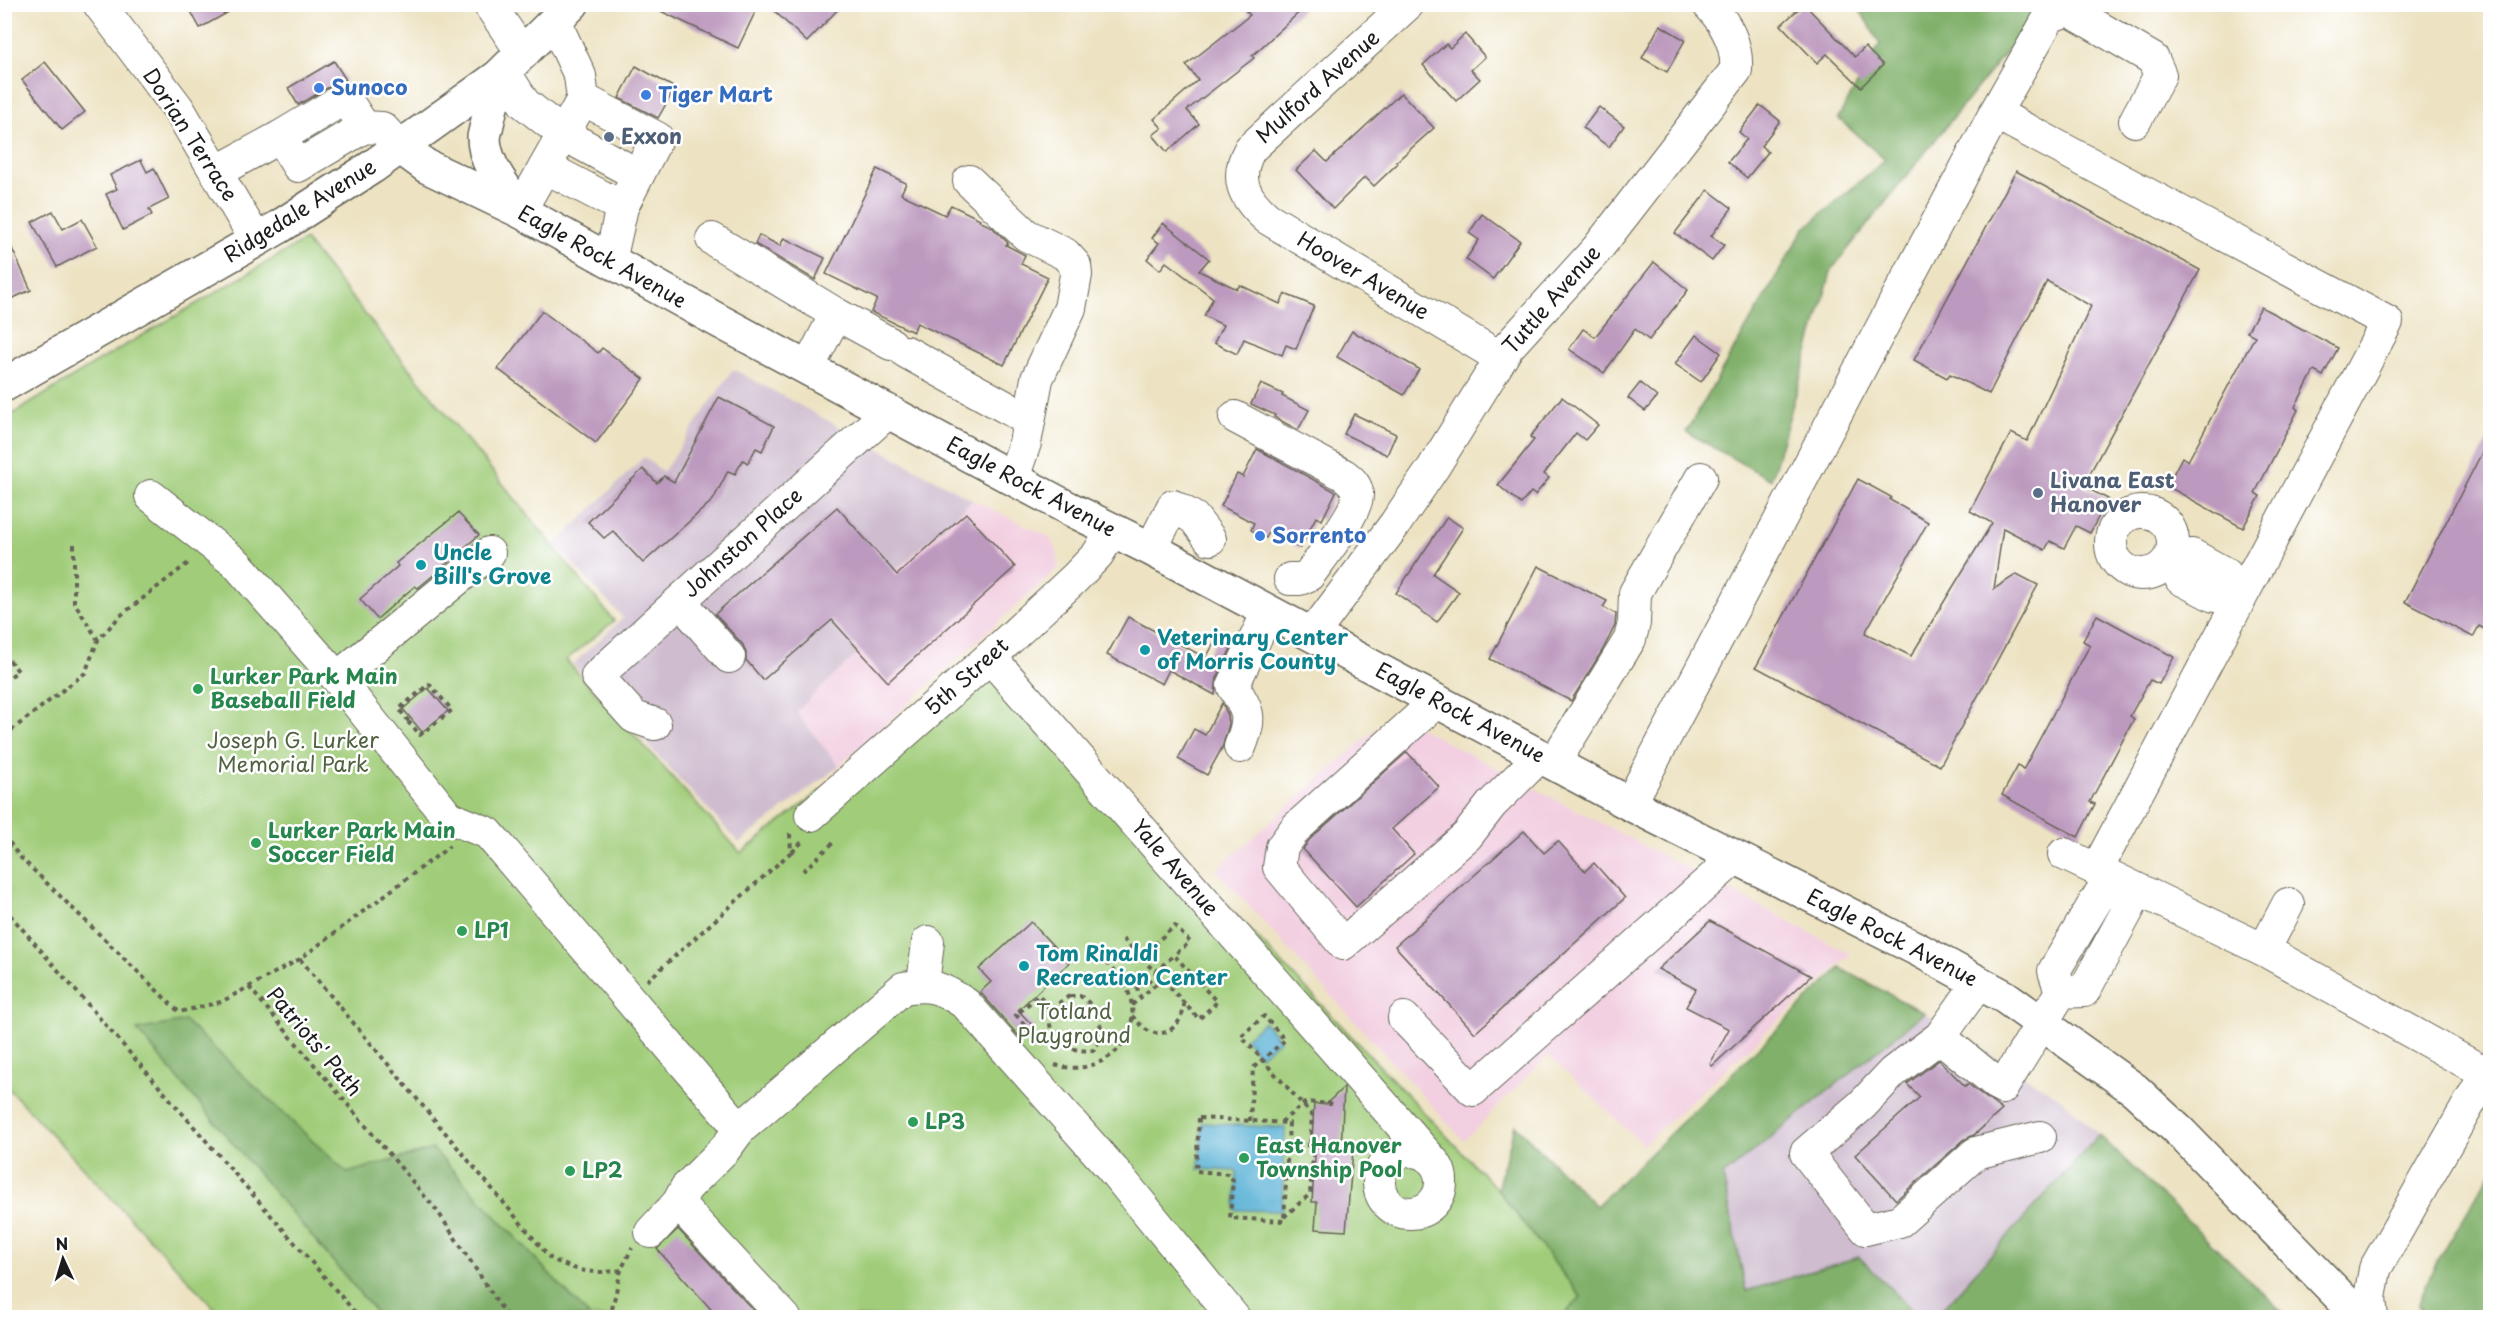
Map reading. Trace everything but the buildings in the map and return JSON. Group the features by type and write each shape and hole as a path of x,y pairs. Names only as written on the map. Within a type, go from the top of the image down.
{"main road":[{"name":"Ridgedale Avenue","path":"4,385 320,201 400,147 508,67 563,13"},
{"path":"508,67 484,138 484,147 489,162 520,211"},
{"name":"Eagle Rock Avenue","path":"400,147 426,166 520,211 1013,478 1630,804 1979,982 2044,1023 2142,1097 2181,1133 2361,1317"}],"street":[{"name":"Dorian Terrace","path":"99,4 178,108 256,240"},
{"path":"489,4 508,67 524,103 563,135 638,175"},
{"name":"Mulford Avenue","path":"1241,177 1242,162 1250,149 1408,4"},
{"name":"Tuttle Avenue","path":"1312,635 1381,543 1433,468 1508,347 1598,249 1736,70 1734,41 1708,4"},
{"path":"1630,804 1995,112 2050,16 2068,10 2153,59 2160,75 2134,121"},
{"path":"520,211 583,99 580,76 563,13"},
{"path":"216,171 280,137 345,98 364,127"},
{"path":"583,99 657,138 622,207 610,261"},
{"path":"1995,112 2387,322 2236,593 2113,880"},
{"path":"298,166 364,127 382,128 400,147"},
{"path":"280,137 320,201"},
{"path":"545,167 622,207"},
{"name":"Hoover Avenue","path":"1241,177 1252,204 1267,218 1501,358"},
{"path":"969,181 1026,235 1065,254 1075,265 1076,274 1070,308 1037,379 1025,443 1013,478"},
{"path":"712,239 836,314 1029,420"},
{"path":"808,368 836,314"},
{"name":"Johnston Place","path":"655,724 634,717 597,676 889,411"},
{"path":"1235,417 1344,475 1353,483 1381,543"},
{"path":"1437,701 1296,828 1282,847 1279,867 1343,944 1467,836 1491,805 1547,760 1630,639 1634,623 1635,593 1701,478"},
{"path":"1290,579 1300,579 1309,575 1355,508 1357,494"},
{"path":"152,496 237,564 337,678 398,733 448,817 488,833 740,1129"},
{"path":"1151,549 1173,506 1194,518 1210,538"},
{"name":"5th Street","path":"811,815 990,657 1098,554 1112,530"},
{"path":"337,678 489,553"},
{"path":"2174,559 2192,555 2218,569 2226,574 2236,593"},
{"path":"680,601 729,657"},
{"path":"1240,747 1248,724 1248,713 1233,686 1268,612"},
{"name":"Yale Avenue","path":"990,657 1431,1160 1441,1177 1438,1197 1423,1210 1403,1213 1386,1202 1380,1193 1378,1183 1380,1173 1392,1156"},
{"path":"2064,854 2113,880 2264,950 2489,1071 2375,1269 2370,1298 2372,1317"},
{"path":"1404,1018 1473,1090 1735,858"},
{"path":"1940,1037 2002,1088 2061,992 2084,991 2129,908 2113,880"},
{"path":"2264,950 2288,904"},
{"path":"923,984 928,942"},
{"path":"1979,982 1940,1037 1893,1072 1862,1105 1806,1153 1866,1229 1900,1221 1976,1153 2040,1137"},
{"path":"651,1232 678,1203 686,1188 725,1149 740,1129 903,988 923,984 946,990 1017,1039 1113,1170 1234,1317"},
{"path":"1392,1156 1412,1151 1431,1160"},
{"path":"678,1203 785,1317"}],"path":[{"path":"74,544 74,602 98,639"},
{"path":"4,736 86,673 98,639 120,616 192,560"},
{"path":"4,652 18,671 4,681"},
{"path":"429,684 452,710 420,735 398,733 399,709 429,684"},
{"path":"628,998 791,852 790,834 811,815"},
{"path":"249,987 300,959 474,828"},
{"name":"Patriots' Path","path":"4,835 19,856 179,1012 221,1002 249,987 438,1212 508,1317"},
{"path":"803,871 834,842"},
{"path":"4,908 360,1317"},
{"path":"1140,956 1175,926 1190,942 1155,972"},
{"path":"1123,939 1199,1019 1217,1002 1174,955"},
{"path":"1047,1061 1072,1069 1095,1066 1113,1054 1126,1038 1132,1015 1127,990 1102,958"},
{"path":"300,959 550,1258 573,1270 603,1273 621,1270"},
{"path":"1141,997 1137,988 1140,981 1148,979 1155,985"},
{"path":"1131,1006 1162,979"},
{"path":"1017,1039 1026,1026 1016,1015 1039,995 1052,1012"},
{"path":"1080,996 1094,1006 1102,1029 1101,1041 1094,1050 1083,1052 1065,1047 1054,1034 1050,1018 1061,1000 1080,996"},
{"path":"1132,1015 1149,1031 1160,1033 1171,1030 1181,1021 1184,1003"},
{"path":"1250,1121 1253,1068 1262,1060 1285,1040 1264,1016 1241,1036 1262,1060 1302,1105 1312,1115 1314,1145 1310,1194 1284,1217 1284,1221 1230,1218 1233,1180 1228,1174 1196,1171 1199,1118 1281,1123 1290,1123 1284,1217"},
{"path":"1102,1029 1126,1038"},
{"path":"1281,1123 1306,1102 1332,1104"},
{"path":"1288,1144 1314,1145"},
{"path":"1340,1147 1377,1149 1392,1156"},
{"path":"610,1317 621,1270 632,1248 644,1234 651,1232"}],"shaded area":[{"path":"733,369 973,500 835,626 858,653 796,712 839,766 739,843 573,664 623,618 555,545 644,457 663,472"},
{"path":"973,500 1049,537 1057,550 1058,568 839,766 795,711 857,653 835,627"},
{"path":"1393,714 1851,954 1643,1145 1548,1055 1464,1141 1216,870"},
{"path":"1924,1013 2063,1100 2099,1135 1935,1317 1919,1317 1859,1257 1746,1292 1723,1176"}],"green space":[{"path":"1857,5 2073,5 2041,8 1832,269 1771,480 1686,432 1804,229 1885,160 1838,118 1880,44"},
{"name":"Joseph G. Lurker Memorial Park","path":"305,240 614,621 566,660 741,853 990,657 1497,1189 1581,1297 1562,1318 388,1317 177,1076 380,1317 223,1317 5,1085 5,419 102,359"},
{"path":"1840,968 1924,1013 1723,1176 1746,1291 1859,1257 1919,1317 1562,1317 1581,1297 1497,1189 1515,1125 1596,1206"},
{"path":"185,1021 347,1173 433,1149 590,1317 380,1317 137,1030"},
{"path":"2099,1135 2288,1317 1935,1317"},
{"path":"2490,1173 2490,1317 2429,1317 2418,1306 2431,1273"}],"water":[{"path":"1264,1022 1280,1040 1260,1056 1245,1038"},
{"path":"1202,1123 1285,1128 1282,1211 1235,1210 1237,1171 1199,1169"}],"place":[{"name":"Sunoco","path":"319,88"},
{"name":"Tiger Mart","path":"646,95"},
{"name":"Exxon","path":"609,137"},
{"name":"Livana East Hanover","path":"2038,493"},
{"name":"Sorrento","path":"1260,536"},
{"name":"Uncle Bill's Grove","path":"421,565"},
{"name":"Veterinary Center of Morris County","path":"1145,650"},
{"name":"Lurker Park Main Baseball Field","path":"198,689"},
{"name":"Lurker Park Main Soccer Field","path":"256,843"},
{"name":"LP1","path":"462,931"},
{"name":"Tom Rinaldi Recreation Center","path":"1024,966"},
{"name":"LP3","path":"913,1122"},
{"name":"East Hanover Township Pool","path":"1244,1158"},
{"name":"LP2","path":"570,1171"}],"park label":[{"name":"Totland Playground","path":"1074,1024"}]}
